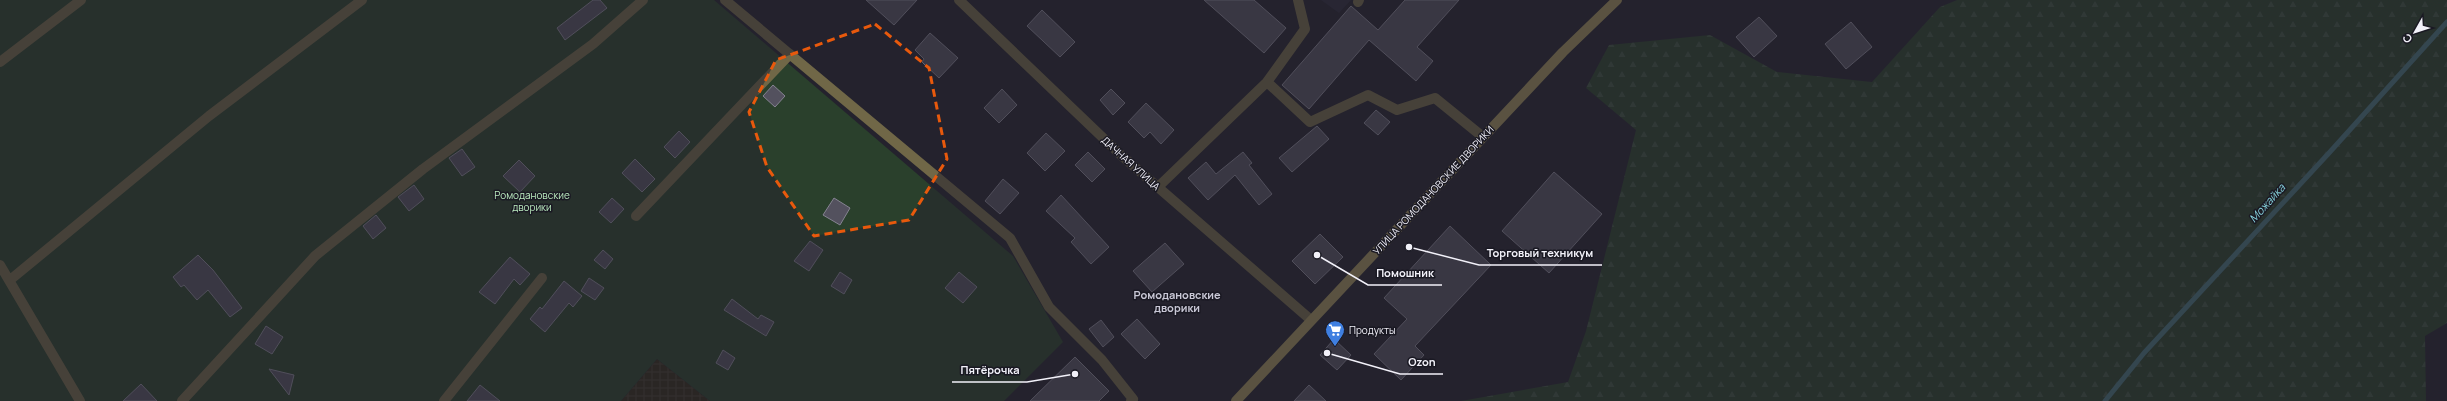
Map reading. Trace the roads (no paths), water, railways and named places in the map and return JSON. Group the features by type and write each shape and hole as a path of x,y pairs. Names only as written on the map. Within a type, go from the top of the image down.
{"street":[{"path":"0,62 81,0"},
{"path":"10,280 209,116 362,0"},
{"path":"182,401 315,256 423,169 593,44 643,0"},
{"path":"725,0 1010,238 1049,307 1102,360 1133,399 1131,401"},
{"name":"ДАЧНАЯ УЛИЦА","path":"959,0 1122,156 1311,320"},
{"path":"1158,187 1267,82 1305,29 1298,0"},
{"name":"УЛИЦА РОМОДАНОВСКИЕ ДВОРИКИ","path":"1236,401 1562,52 1617,0"},
{"path":"636,216 790,54"},
{"path":"1267,82 1310,122 1368,96 1397,110 1435,98 1483,137"},
{"path":"0,265 80,401"},
{"path":"444,401 542,278"}],"waterway":[{"name":"Можайка","path":"2105,401 2144,353 2329,153 2447,22"}],"place":[{"name":"Торговый техникум","path":"1409,247"},
{"name":"Помошник","path":"1317,255"},
{"name":"Продукты","path":"1335,347"},
{"name":"Ozon","path":"1327,353"},
{"name":"Пятёрочка","path":"1075,374"}],"district":[{"name":"Ромодановские дворики","path":"1177,301"}]}
